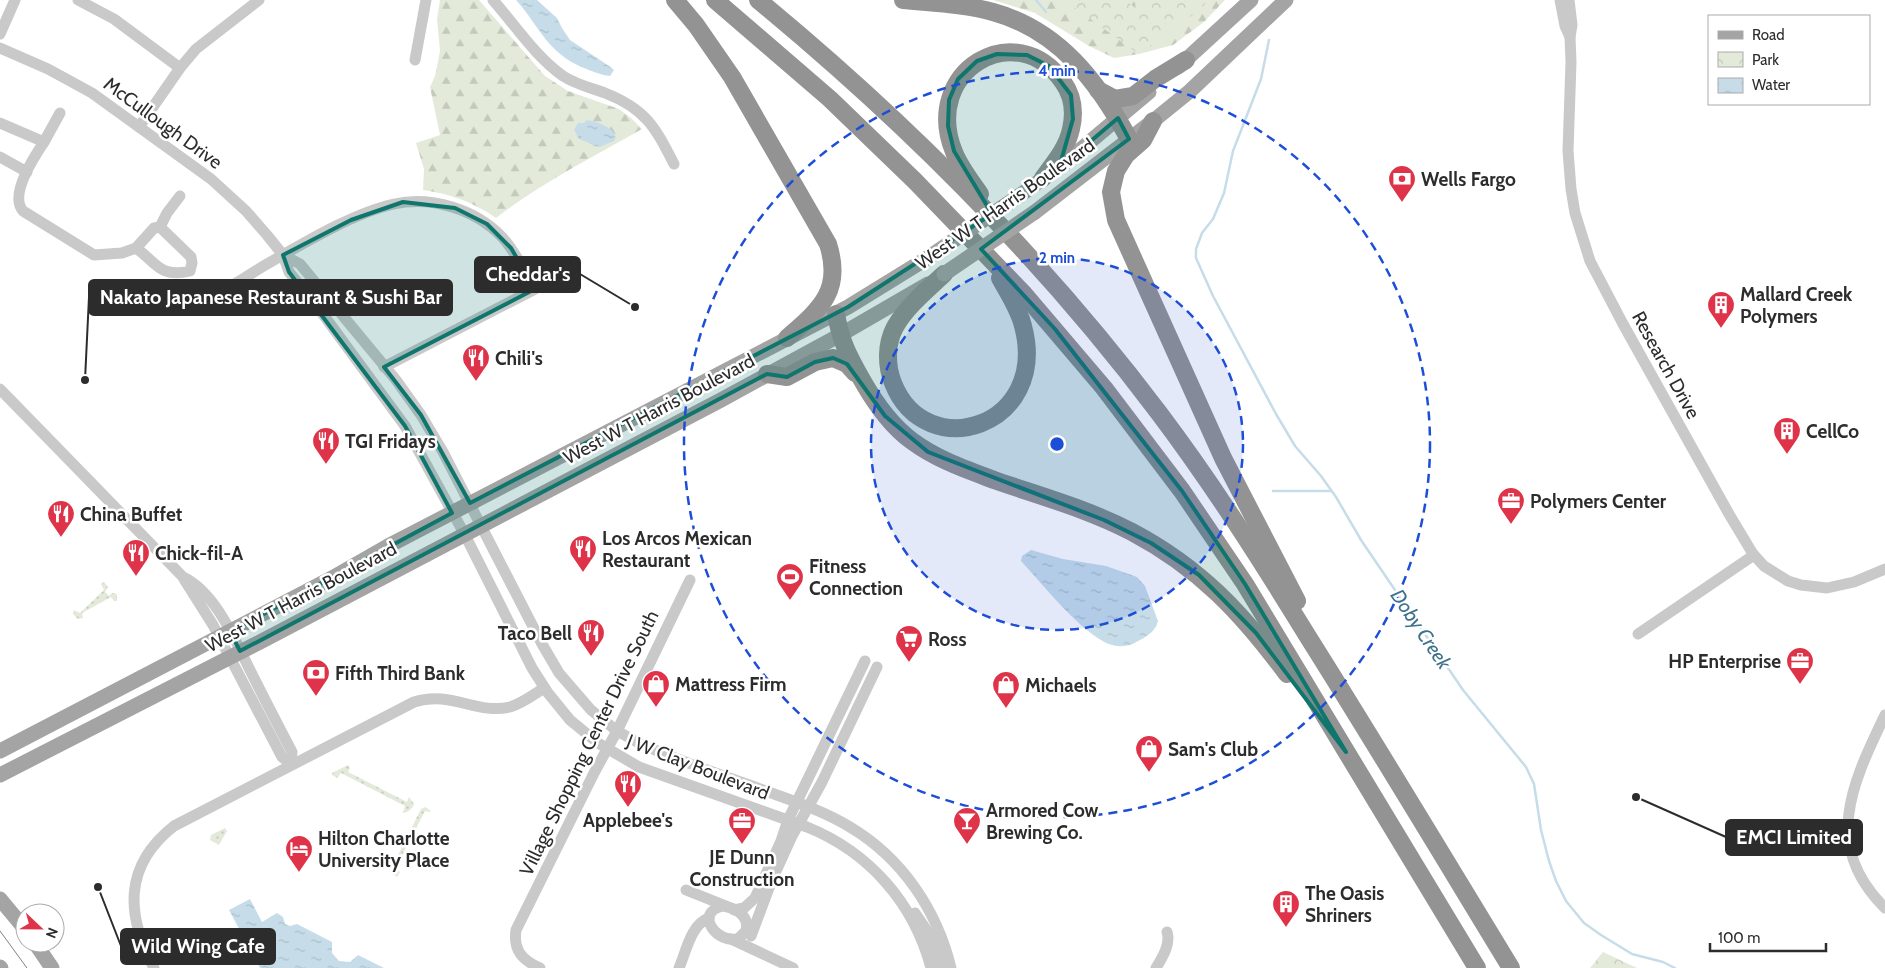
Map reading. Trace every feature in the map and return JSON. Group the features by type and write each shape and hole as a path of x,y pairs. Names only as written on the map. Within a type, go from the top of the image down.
{"highway":[{"path":"675,0 696,25 732,77 828,244 833,267 832,283 826,297 814,315 787,338"},
{"path":"715,0 830,99 916,181 1024,294 1104,388 1182,491 1245,584 1477,968"},
{"path":"758,0 868,96 996,220 1090,327 1164,420 1234,518 1337,682 1511,968"},
{"path":"903,0 979,9 1020,22 1049,38 1063,49 1098,90 1118,118 1129,138"},
{"path":"996,220 958,160 948,126 947,113 953,90 958,79 977,62 997,54 1016,53 1027,55 1048,66 1058,74 1065,85 1073,107 1071,130 1062,151 1043,178"},
{"path":"1098,90 1115,99 1133,96 1155,78 1186,60"},
{"path":"1153,122 1143,140 1126,156 1116,172 1111,192 1116,220 1223,458 1277,559 1337,682"},
{"path":"944,274 901,317 890,340 888,365 890,375 899,395 914,412 929,422 939,425 968,426 988,420 1007,407 1021,387 1027,365 1026,341 1017,308 987,256"},
{"path":"836,314 844,348 874,401 885,416 911,441 928,452 968,470 1104,520 1151,543 1174,557 1218,592 1256,633 1346,752"},
{"path":"767,374 787,377 816,362 833,358 848,364 864,383"}],"main road":[{"name":"West W T Harris Boulevard","path":"0,751 225,634 470,503 836,314 929,256 1019,196 1067,161 1186,60 1250,0"},
{"name":"West W T Harris Boulevard","path":"0,775 482,526 840,335 944,274 1035,212 1129,138 1153,122 1215,68 1286,0"},
{"path":"0,899 15,917"},
{"path":"42,953 52,968"}],"street":[{"path":"0,34 15,0"},
{"path":"78,0 114,19 180,68"},
{"path":"139,127 180,68 196,49 259,0"},
{"path":"415,60 426,0"},
{"path":"493,0 548,64 564,77 622,100 638,110 658,133 674,164"},
{"name":"Research Drive","path":"1560,0 1564,26 1570,38"},
{"name":"Research Drive","path":"1569,0 1572,25 1570,38 1568,164 1573,205 1581,238 1595,272 1623,324 1754,555 1764,566 1781,578 1814,588 1840,586 1885,569"},
{"name":"McCullough Drive","path":"0,48 70,80 201,171 246,211 284,255 300,264 384,366 421,415 482,526"},
{"path":"60,113 44,142 30,161 18,200 23,211 94,255 122,253 136,248 154,228 160,227"},
{"path":"0,123 44,142"},
{"path":"0,156 27,172"},
{"path":"160,227 167,213 180,196"},
{"path":"128,295 162,302 190,301 205,298 229,288 284,255 342,224 377,209 404,202 438,204 470,214 497,233 511,248 535,289 384,366"},
{"path":"136,248 166,272 171,274 190,270 191,257 160,227"},
{"name":"McCullough Drive","path":"284,255 289,272 322,313 405,426 452,513"},
{"path":"0,389 183,577 196,586 212,603 282,757 292,764"},
{"name":"J W Clay Boulevard","path":"452,513 532,668 544,688 570,720 589,737 639,767 821,832 854,852 884,879 905,907 921,938 931,968"},
{"name":"J W Clay Boulevard","path":"482,526 550,658 578,697 617,731 639,743 808,807 850,827 877,846 900,868 921,896 936,923 951,968"},
{"path":"1638,634 1754,555"},
{"name":"Village Shopping Center Drive South","path":"540,968 522,957 516,949 515,940 520,921 617,731 690,580"},
{"path":"731,939 735,940 749,931 772,880 793,822 796,802 865,661"},
{"path":"689,945 689,940 695,930 719,907 744,908 756,898 793,822 808,807 877,667"},
{"path":"154,968 140,942 134,918 135,888 148,854 162,836 183,820 418,701 442,698 497,708 517,704 544,688"},
{"path":"1885,715 1855,783 1849,809 1848,826 1850,845 1855,863 1870,890 1885,908"},
{"path":"716,933 711,927 710,916 704,902 691,892 731,908 744,916 753,942 760,948 794,966"},
{"path":"905,907 917,916 926,928 936,948 942,968"},
{"path":"679,968 689,945 699,933 707,930 794,966"},
{"path":"1156,968 1167,946 1166,932"}],"highlighted area":[{"path":"997,54 1027,55 1049,66 1071,95 1073,119 1059,168 1118,118 1129,139 981,249 1055,329 1182,491 1245,584 1346,752 1256,633 1199,575 1151,543 1104,520 928,452 885,416 847,364 833,358 815,362 787,377 767,374 240,651 230,632 452,513 405,426 289,272 283,255 351,220 403,202 455,208 487,224 511,248 535,289 384,367 421,415 470,503 848,307 992,214 954,151 948,126 949,100 958,79 977,61"}],"green space":[{"path":"440,0 479,0 545,76 568,91 619,109 642,129 549,182 496,218 479,207 461,200 423,190 424,169 416,143 440,135 430,87 435,76 440,51 437,19"},
{"path":"993,0 1225,0 1204,22 1173,45 1114,58 1089,46 1035,13"},
{"path":"1064,0 1125,0 1134,7 1140,0 1209,0 1197,12 1139,54"},
{"path":"104,582 108,587 105,592 109,596 115,593 117,601 114,601 111,597 82,613 83,618 78,619 73,614 74,610 80,613 104,590 101,584"},
{"path":"348,765 350,768 348,772 407,802 409,797 414,804 409,811 403,813 405,806 341,773 337,778 332,775 332,773"},
{"path":"425,807 431,811 425,811 395,869 400,872 397,877 393,874 392,867 421,809"},
{"path":"225,828 227,831 219,845 210,840 211,835"},
{"path":"1603,952 1637,968 1590,968"}],"water":[{"path":"516,0 537,0 557,18 570,40 614,70 610,76 584,68 561,55 552,47"},
{"path":"587,120 608,127 616,137 614,141 599,147 579,139 574,130 578,123 584,123"},
{"path":"1031,550 1063,559 1106,566 1137,577 1145,586 1158,621 1155,627 1143,638 1124,646 1107,643 1094,635 1066,611 1021,561 1022,556"},
{"path":"250,899 262,922 277,913 283,917 285,924 290,926 297,924 332,942 332,953 339,961 350,962 358,955 384,968 260,968 229,910"}],"waterway":[{"name":"Doby Creek","path":"1036,0 1046,12"},
{"name":"Doby Creek","path":"1269,40 1261,79 1233,151 1224,193 1213,219 1202,233 1196,249 1196,258 1213,296 1295,446 1336,497 1361,540 1463,690 1526,767 1534,784 1541,830 1549,861 1566,901 1584,923 1601,935 1632,954 1663,962 1675,968"},
{"path":"1273,491 1331,491"}],"tram line":[{"path":"0,931 27,968"}],"place":[{"name":"Wells Fargo","path":"1402,203"},
{"name":"Cheddar's","path":"635,307"},
{"name":"Mallard Creek Polymers","path":"1721,329"},
{"name":"Nakato Japanese Restaurant & Sushi Bar","path":"85,380"},
{"name":"Chili's","path":"476,382"},
{"name":"CellCo","path":"1787,455"},
{"name":"TGI Fridays","path":"326,465"},
{"name":"Polymers Center","path":"1511,525"},
{"name":"China Buffet","path":"61,538"},
{"name":"Los Arcos Mexican Restaurant","path":"583,573"},
{"name":"Chick-fil-A","path":"136,577"},
{"name":"Fitness Connection","path":"790,601"},
{"name":"Taco Bell","path":"591,657"},
{"name":"Ross","path":"909,663"},
{"name":"HP Enterprise","path":"1800,685"},
{"name":"Fifth Third Bank","path":"316,697"},
{"name":"Mattress Firm","path":"656,708"},
{"name":"Michaels","path":"1006,709"},
{"name":"Sam's Club","path":"1149,773"},
{"name":"EMCI Limited","path":"1636,797"},
{"name":"Applebee's","path":"628,808"},
{"name":"JE Dunn Construction","path":"742,845"},
{"name":"Armored Cow Brewing Co.","path":"967,845"},
{"name":"Hilton Charlotte University Place","path":"299,873"},
{"name":"Wild Wing Cafe","path":"98,887"},
{"name":"The Oasis Shriners","path":"1286,928"}]}
